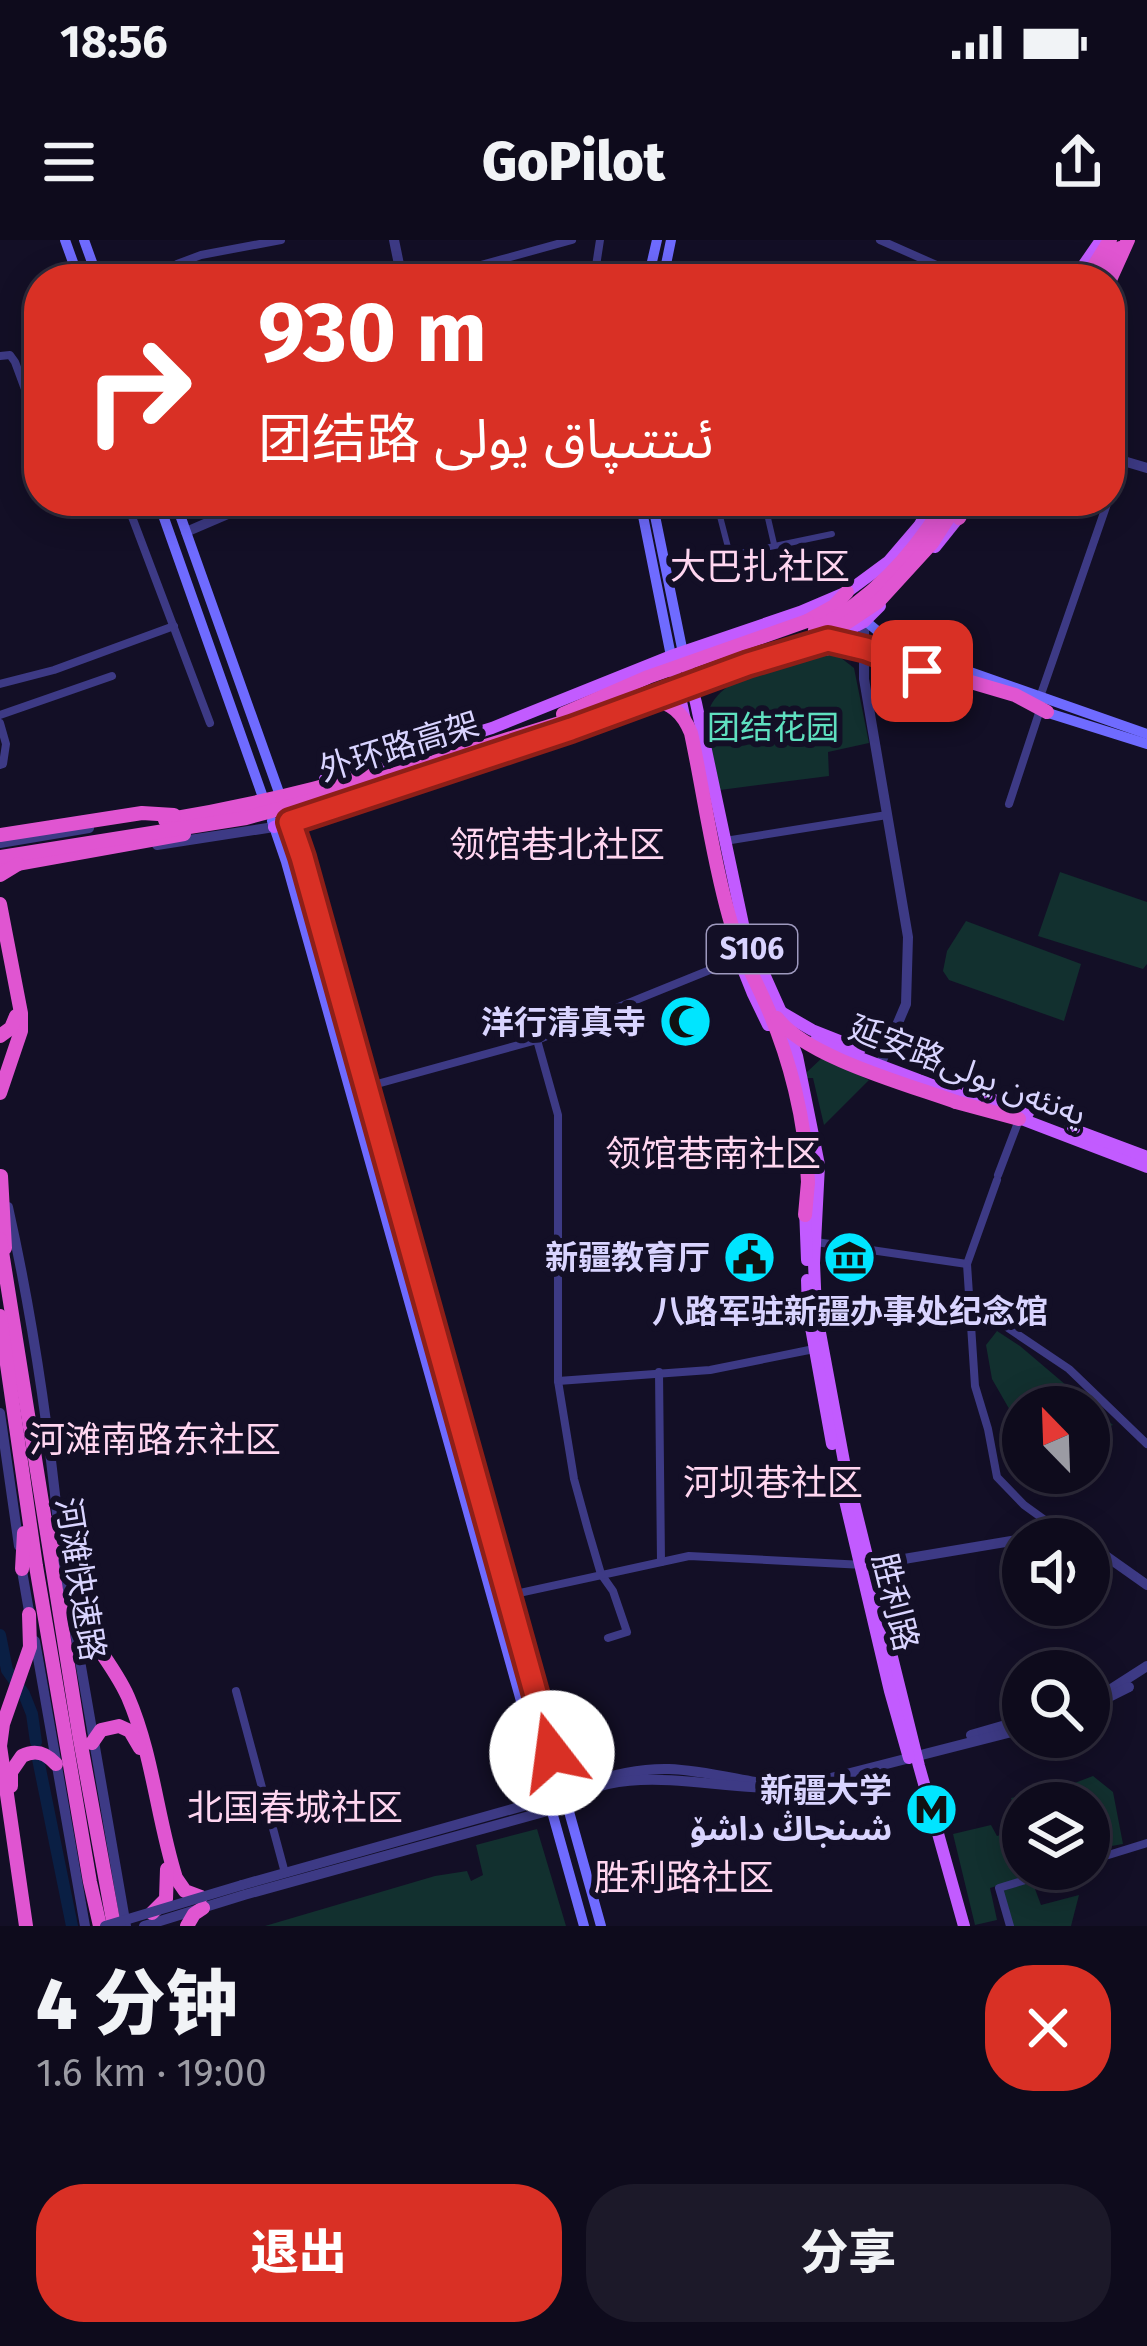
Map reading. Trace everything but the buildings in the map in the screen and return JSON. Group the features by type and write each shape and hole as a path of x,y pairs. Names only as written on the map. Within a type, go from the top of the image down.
{"highway":[{"name":"外环路高架","path":"1,837 191,816 306,792 753,654 813,631 872,594 897,570 936,516"},
{"name":"外环路高架","path":"0,856 225,821 309,801 757,662 842,626 878,602 949,516"},
{"path":"563,714 649,676 807,620 834,606 847,592"},
{"path":"757,662 848,645 1042,706"},
{"path":"626,703 653,699 677,710 686,721 728,914 741,952 784,1028 808,1045 956,1102 1019,1118"},
{"path":"0,871 194,832 225,821"},
{"path":"0,904 21,1031 0,1093"},
{"path":"0,934 19,1014 0,1036"},
{"path":"774,1008 808,1162 805,1215"},
{"path":"0,1174 6,1276"},
{"name":"河滩快速路","path":"0,1239 46,1630 90,1882 106,1926"},
{"name":"河滩快速路","path":"0,1316 28,1462"},
{"path":"28,1462 62,1553"},
{"path":"22,1569 28,1462"},
{"path":"69,1602 121,1680 136,1717 176,1878 184,1891 202,1903 187,1926"},
{"path":"26,1926 0,1747 3,1724 30,1647 29,1613"},
{"path":"92,1743 101,1730 119,1726 134,1737 145,1756 169,1876 166,1899 148,1919"},
{"path":"38,1926 11,1783 13,1766 33,1751 56,1764"}],"main road":[{"path":"163,516 274,826 584,1926"},
{"path":"181,516 302,857 601,1926"},
{"path":"644,516 677,655"},
{"path":"654,516 677,655"},
{"path":"263,797 493,728 800,612 847,592 889,561 925,516"},
{"path":"274,826 828,640 864,622 959,518"},
{"path":"847,592 864,622 886,638 1042,706 1147,744"},
{"path":"828,640 1147,734"},
{"name":"S106","path":"677,655 744,929 774,1008 789,1033 819,1165 815,1241 819,1328 864,1565"},
{"name":"胜利路","path":"686,687 723,916 787,1076 805,1215 808,1311 837,1469 960,1926"},
{"path":"323,993 339,989"},
{"name":"S106","path":"774,1008 882,1061 1147,1157"},
{"name":"延安路يەنئەن يولى","path":"768,1024 882,1061 1147,1168"}],"street":[{"path":"178,264 281,240"},
{"path":"485,264 572,240"},
{"path":"880,240 934,264"},
{"path":"0,356 10,355 24,386"},
{"path":"132,516 210,723"},
{"path":"186,532 223,516"},
{"path":"720,516 730,555"},
{"path":"767,516 774,546"},
{"path":"1009,804 1103,516"},
{"path":"683,565 832,534"},
{"path":"864,622 864,679 908,937 906,1004 882,1061"},
{"path":"0,684 54,670 174,626"},
{"path":"0,765 6,743 0,719 112,676"},
{"path":"1,837 28,838 263,797"},
{"path":"724,842 886,815"},
{"path":"0,871 274,826"},
{"path":"366,1087 537,1040 737,959"},
{"path":"537,1040 558,1115 558,1381 574,1479 601,1574 613,1591 627,1632 608,1638"},
{"path":"1019,1118 968,1264 972,1336 975,1386 998,1477 1043,1518"},
{"path":"0,1174 23,1272 69,1602 126,1926"},
{"path":"815,1241 968,1264"},
{"path":"970,1302 1069,1369 1147,1444"},
{"path":"558,1381 710,1370 814,1349"},
{"path":"659,1372 661,1562"},
{"path":"0,1413 29,1613 85,1926"},
{"path":"492,1599 689,1556 864,1565 1002,1543"},
{"path":"1110,1559 1147,1585"},
{"path":"1110,1697 1147,1671"},
{"path":"236,1691 285,1873"},
{"path":"106,1926 148,1919 550,1805 637,1770 672,1769 763,1783 801,1781 1002,1731"},
{"path":"243,1890 285,1873 550,1805"},
{"path":"1110,1854 1147,1843"},
{"path":"1002,1887 1010,1926"}],"green space":[{"name":"团结花园","path":"812,653 836,654 854,668 869,743 828,752 829,776 720,790 708,721 713,701 736,681"},
{"path":"1060,872 1147,902 1147,964 1143,969 1038,936"},
{"path":"966,921 1081,964 1064,1021 949,980 943,971 947,951"},
{"path":"822,1058 869,1080 824,1125 813,1078 807,1078"},
{"path":"997,1331 1067,1386 1002,1386 1002,1396 992,1379 986,1345"},
{"path":"1110,1790 1113,1792 1123,1844 1110,1846"},
{"path":"991,1825 997,1836 1002,1834 1002,1884 990,1888 997,1920 975,1925 953,1834"},
{"path":"537,1829 566,1926 265,1926 435,1876 467,1871 471,1881 483,1875 476,1845"},
{"path":"1035,1890 1041,1905 1079,1895 1071,1926 1012,1926 1003,1891"}],"waterway":[{"path":"0,1635 7,1670 32,1714 36,1742"},
{"path":"38,1759 72,1926"}],"place":[{"name":"洋行清真寺","path":"685,1022"},
{"name":"新疆教育厅","path":"749,1257"},
{"name":"八路军驻新疆办事处纪念馆","path":"850,1257"},
{"name":"新疆大学 شىنجاڭ داشۆ","path":"931,1809"}],"district":[{"name":"大巴扎社区","path":"760,566"},
{"name":"领馆巷北社区","path":"557,844"},
{"name":"领馆巷南社区","path":"713,1153"},
{"name":"河滩南路东社区","path":"155,1439"},
{"name":"河坝巷社区","path":"773,1482"},
{"name":"北国春城社区","path":"295,1807"},
{"name":"胜利路社区","path":"684,1877"}],"route":[{"path":"552,1753 290,822 828,640 922,671"}]}
